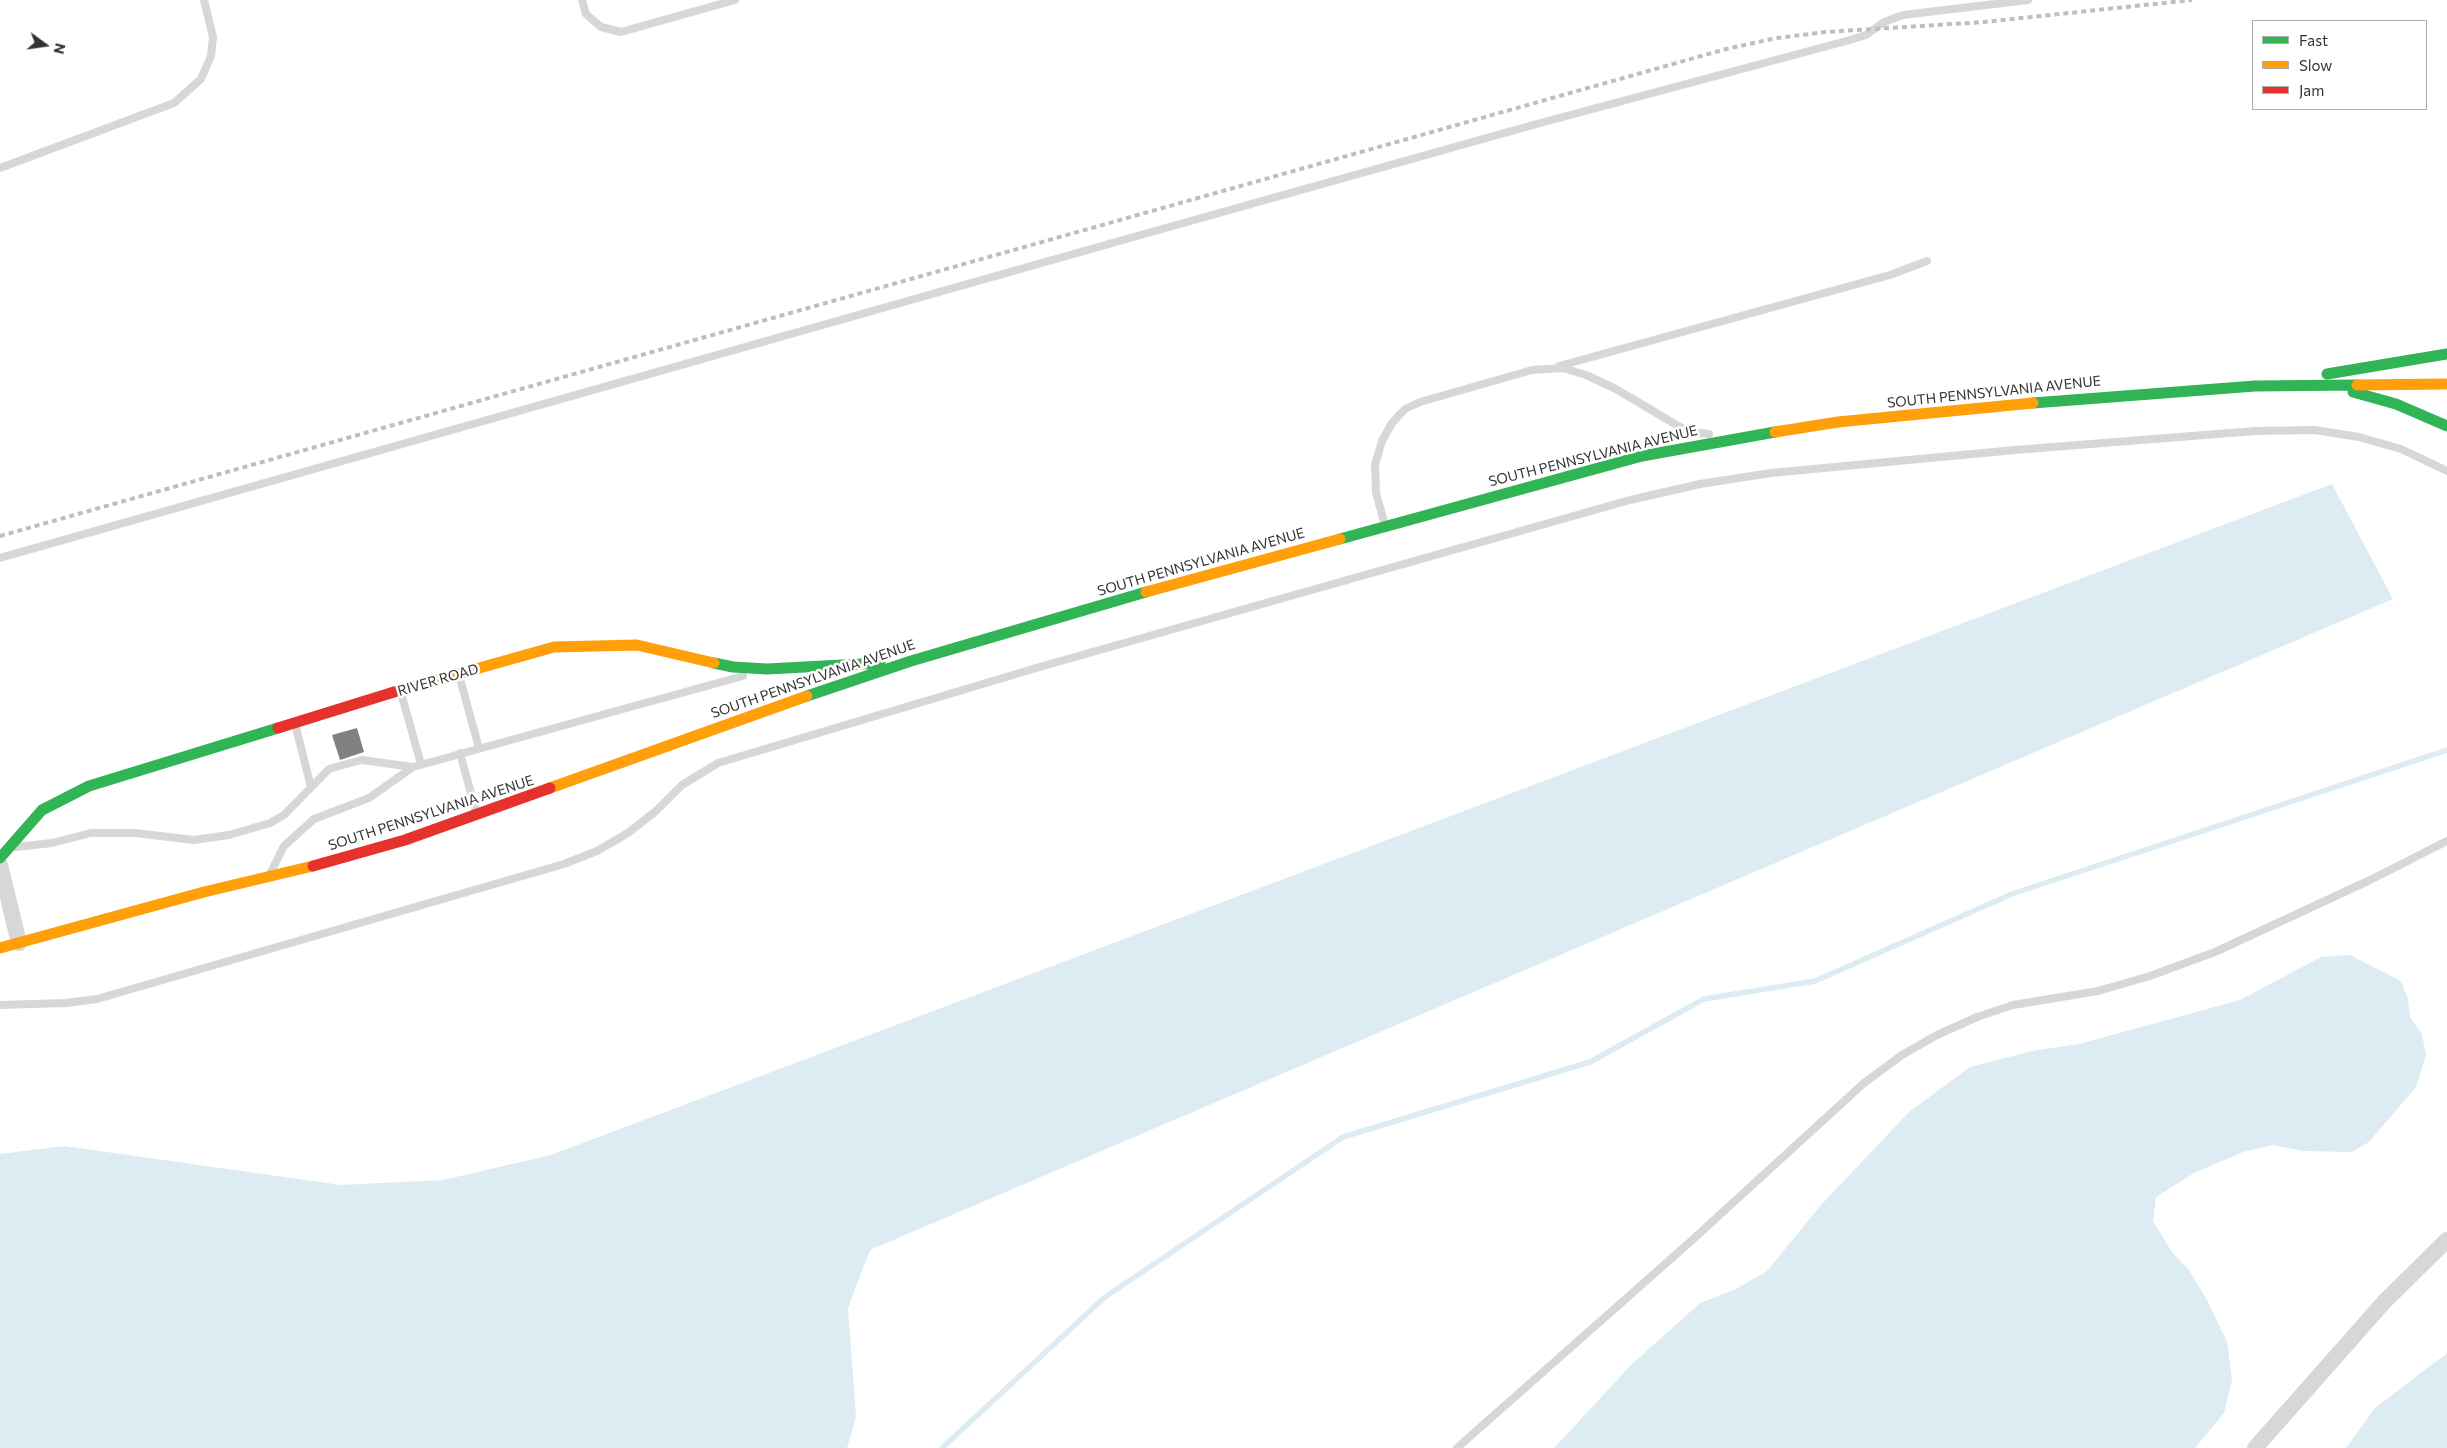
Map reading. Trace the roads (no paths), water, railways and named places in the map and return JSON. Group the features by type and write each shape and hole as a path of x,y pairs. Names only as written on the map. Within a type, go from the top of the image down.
{"street":[{"path":"2255,386 2447,354"},
{"name":"SOUTH PENNSYLVANIA AVENUE","path":"0,948 204,892 381,847 477,815 786,703 911,661 1078,611 1642,456 1753,435 1838,422 2087,398 2255,386 2447,384"},
{"path":"2300,385 2360,394 2396,404 2447,426"},
{"name":"RIVER ROAD","path":"0,858 42,810 90,786 294,722 554,646 637,646 733,667 767,669 911,661"},
{"path":"0,865 19,943"},
{"path":"2255,1448 2385,1302 2447,1240"}],"lane":[{"path":"0,168 174,103 201,79 211,56 213,38 204,0"},
{"path":"582,0 586,14 601,28 621,32 734,0"},
{"path":"0,558 1136,236 1533,125 1850,40 1866,35 1884,22 1903,15 2028,0"},
{"path":"1552,368 1890,275 1927,261"},
{"path":"1385,526 1376,493 1375,465 1387,430 1405,409 1420,402 1532,370 1563,368 1586,375 1614,388 1687,430 1718,435 1753,435"},
{"path":"0,1005 66,1003 97,999 564,864 628,833 656,811 682,785 718,763 1043,666 1630,500 1700,484 1771,473 1830,467 2255,431 2315,430 2359,437 2401,449 2447,471"},
{"path":"8,848 52,843 91,833 135,833 194,840 229,835 270,822 284,815 329,769 362,760 417,765 767,669"},
{"path":"458,673 479,748"},
{"path":"400,691 417,765"},
{"path":"294,722 311,787"},
{"path":"460,754 477,815"},
{"path":"269,877 284,846 314,819 369,798 417,765"},
{"path":"1457,1448 1683,1249 1864,1083 1902,1055 1937,1035 1977,1017 2013,1005 2098,991 2150,976 2214,952 2368,881 2447,841"}],"waterway":[{"path":"942,1448 1105,1297 1343,1137 1590,1062 1704,999 1815,981 2012,894 2447,750"}],"railway":[{"path":"0,536 1726,49 1777,38 1826,32 1984,22 2192,0"}]}
